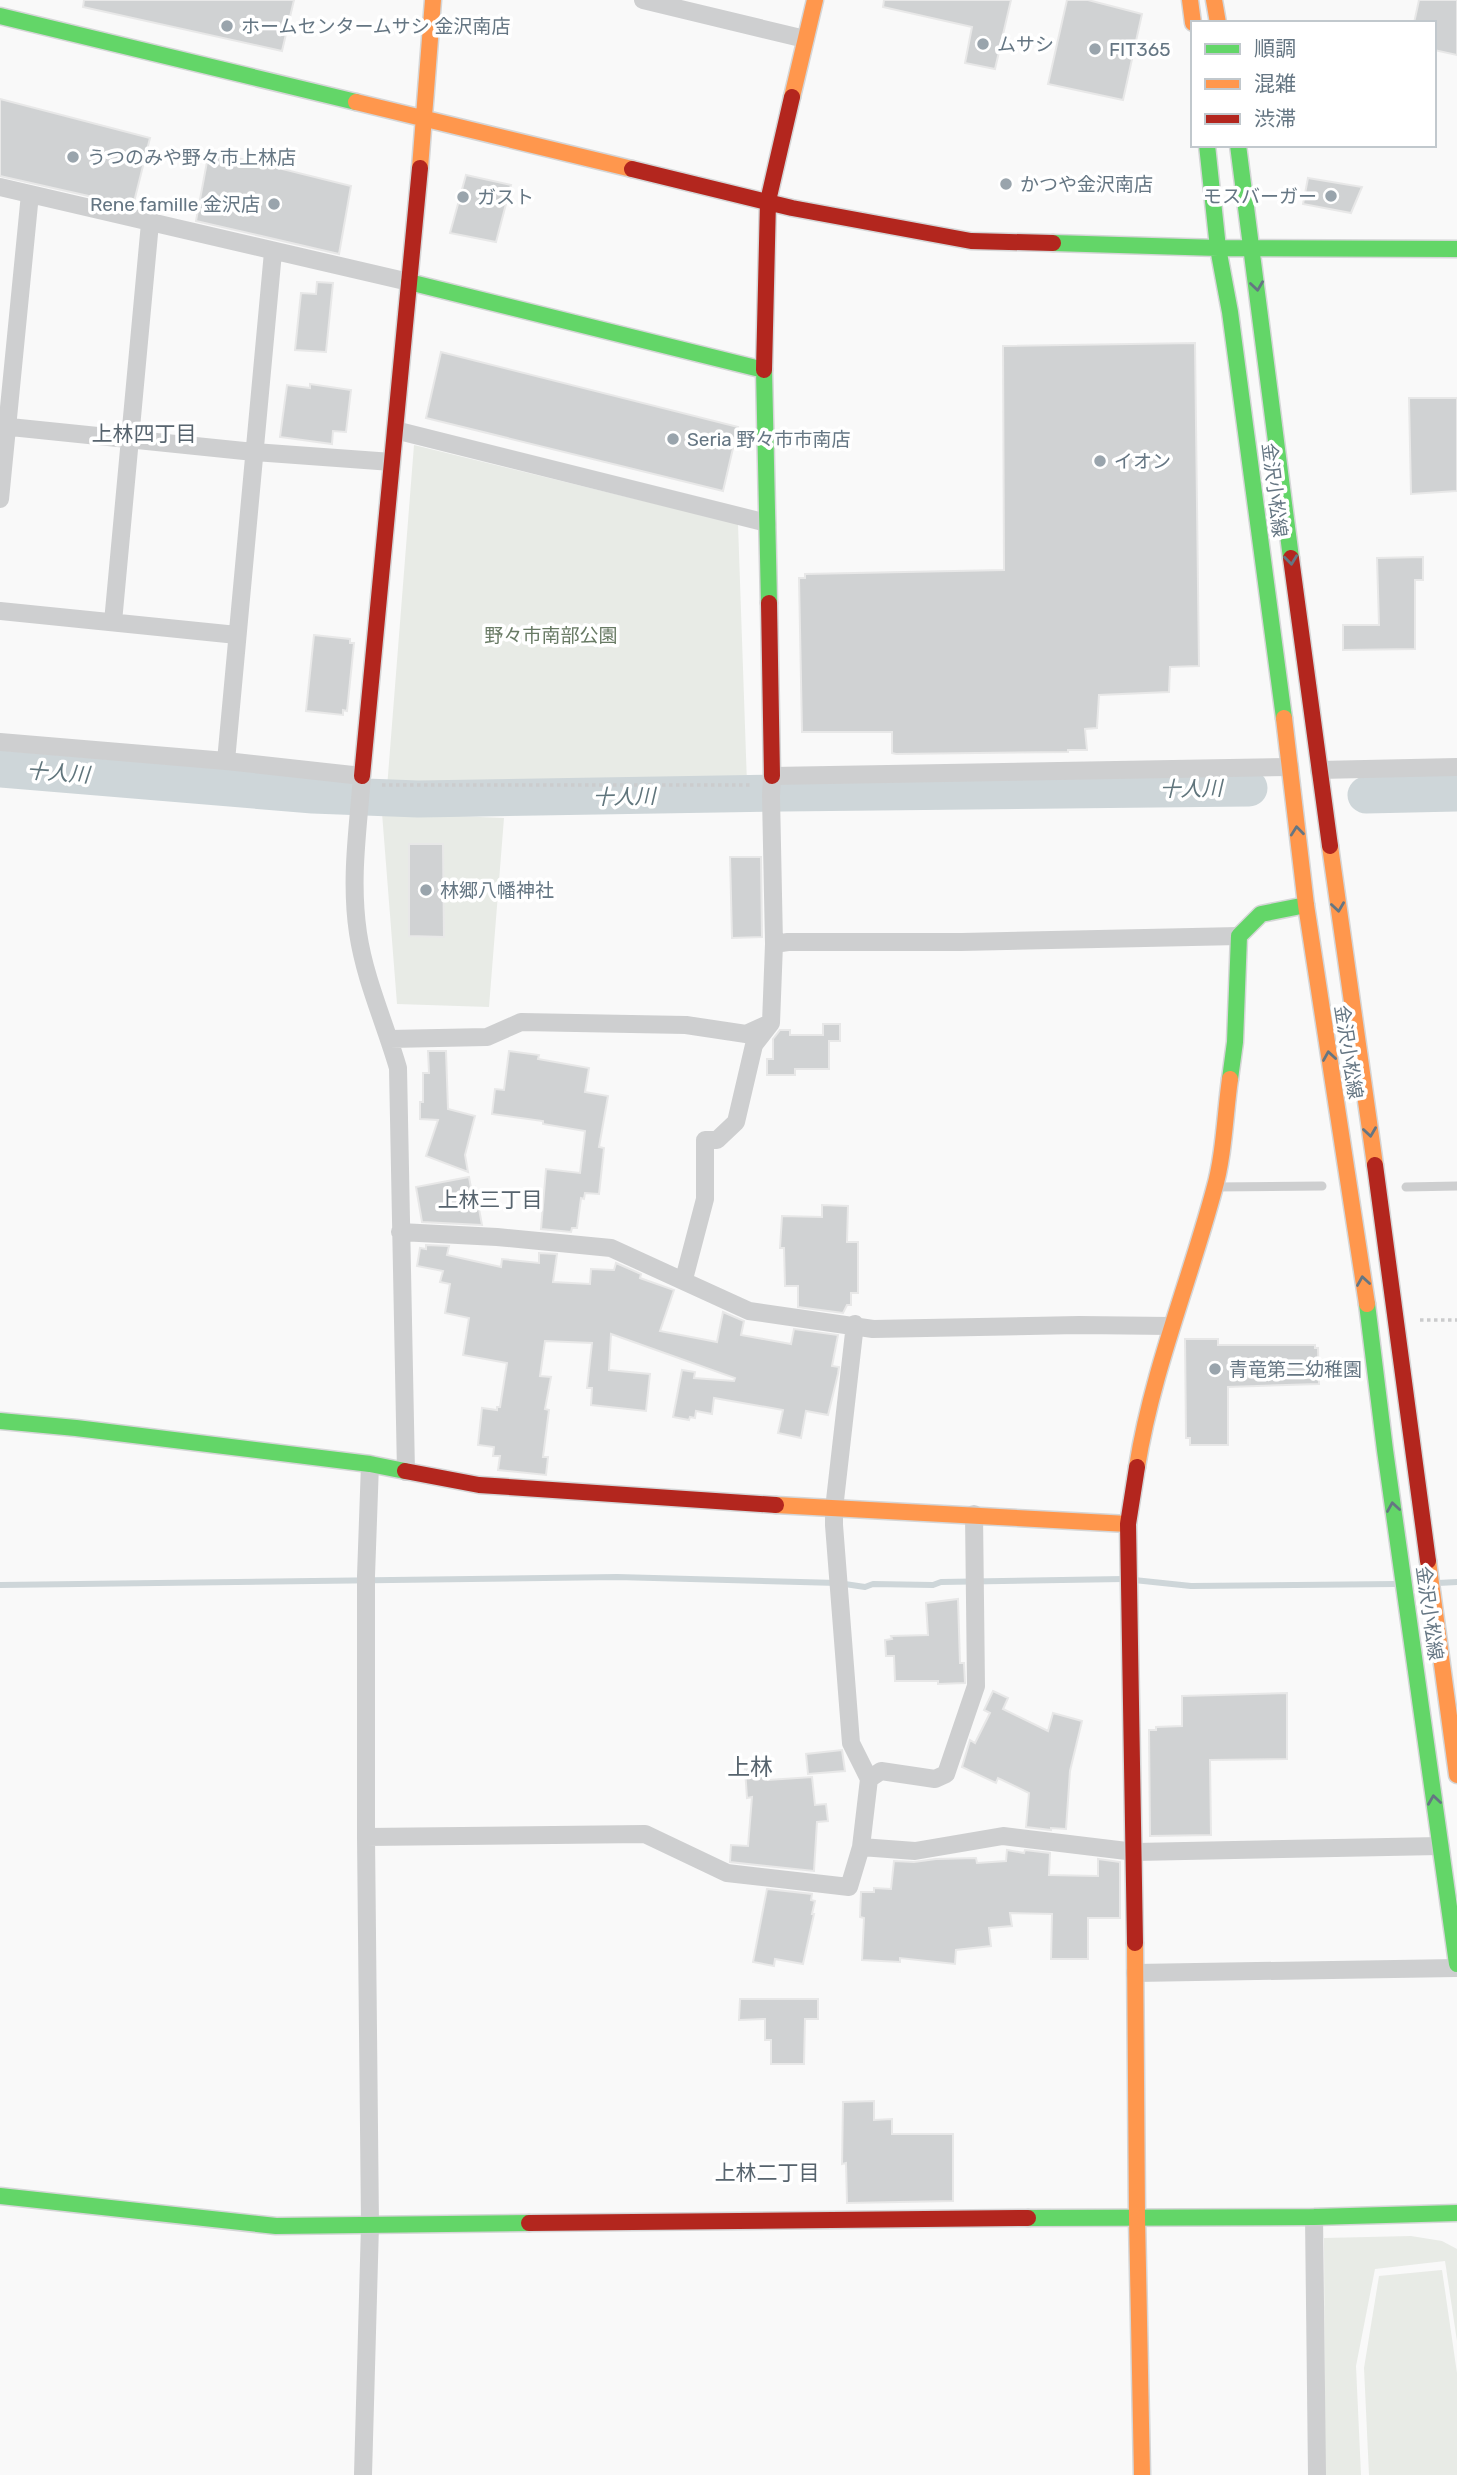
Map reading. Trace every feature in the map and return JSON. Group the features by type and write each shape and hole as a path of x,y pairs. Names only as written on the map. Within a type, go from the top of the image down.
{"street":[{"path":"406,1472 398,1068 370,986 358,934 353,872 425,118 433,0"},
{"path":"643,0 805,39"},
{"path":"684,1279 705,1199 705,1140 717,1140 736,1122 754,1045 771,1023 774,944 764,370 768,201 815,0"},
{"path":"1190,0 1194,21"},
{"path":"1214,0 1218,21"},
{"path":"0,16 792,208 971,241 1218,248 1252,246 1457,250"},
{"name":"金沢小松線","path":"1207,147 1218,248 1232,326 1306,905 1370,1323 1385,1450 1457,1966"},
{"name":"金沢小松線","path":"1238,147 1298,620 1390,1268 1457,1775"},
{"path":"0,187 409,282 764,370"},
{"path":"0,499 4,426 30,194"},
{"path":"113,622 150,223"},
{"path":"226,761 273,251"},
{"path":"4,426 254,452 392,463"},
{"path":"396,430 767,523"},
{"path":"0,611 237,635"},
{"path":"0,742 226,761 361,785"},
{"path":"772,783 1290,767"},
{"path":"1319,770 1457,767"},
{"path":"1142,2475 1137,2217 1135,1852 1128,1524 1143,1428 1171,1326 1215,1187 1235,1042 1239,936 1261,914 1306,905"},
{"path":"774,944 1239,936"},
{"path":"390,1039 487,1037 521,1023 687,1025 746,1034 771,1023"},
{"path":"400,1232 497,1237 611,1248 684,1279 749,1311 855,1324 873,1329 1171,1326"},
{"path":"366,1837 645,1834 727,1873 849,1887 861,1847 869,1779 851,1743 834,1509 855,1324"},
{"path":"0,1421 370,1464 478,1485 834,1509 974,1514 1128,1524"},
{"path":"363,2475 370,2225 366,1576 370,1464"},
{"path":"869,1779 881,1771 934,1779 946,1774 976,1686 974,1514"},
{"path":"861,1847 915,1851 1003,1836 1135,1852 1440,1846"},
{"path":"1135,1973 1457,1966"},
{"path":"0,2196 276,2226 1314,2217 1457,2213"},
{"path":"1314,2217 1317,2475"}],"lane":[{"path":"1215,1187 1322,1186"},
{"path":"1406,1187 1457,1186"}],"path":[{"path":"361,785 772,783"},
{"path":"1411,1320 1457,1320"}],"green space":[{"name":"野々市南部公園","path":"414,445 738,524 747,784 387,788"},
{"path":"382,813 504,818 489,1007 397,1004"},
{"path":"1411,2236 1442,2241 1457,2249 1457,2341 1445,2261 1375,2269 1356,2366 1361,2475 1325,2475 1324,2238"},
{"path":"1442,2270 1457,2373 1457,2475 1369,2475 1364,2368 1379,2276"}],"building":[{"name":"ホームセンタームサシ 金沢南店","path":"84,0 294,0 282,51 83,7"},
{"name":"ムサシ","path":"884,0 1011,0 995,69 965,63 972,27 883,7"},
{"name":"FIT365","path":"1067,0 1088,0 1142,14 1123,100 1048,84"},
{"path":"1419,0 1457,0 1457,55 1436,50 1436,21 1414,21"},
{"name":"うつのみや野々市上林店","path":"0,99 150,138 133,206 0,176"},
{"name":"Rene famille 金沢店","path":"209,151 351,186 339,254 196,221"},
{"path":"466,175 511,185 496,242 450,233"},
{"name":"モスバーガー","path":"1308,178 1362,187 1351,213 1303,204"},
{"path":"317,282 333,283 326,352 295,350 301,293 316,294"},
{"name":"イオン","path":"1195,343 1199,666 1170,667 1169,692 1099,695 1097,728 1085,729 1087,750 896,754 892,753 892,732 802,732 799,578 805,578 805,574 1004,570 1003,346"},
{"path":"441,352 738,427 723,491 426,418"},
{"path":"310,384 351,390 346,432 333,431 332,444 280,437 287,385 310,388"},
{"path":"1409,398 1457,398 1457,491 1411,494"},
{"path":"1423,557 1423,580 1415,580 1415,649 1343,650 1343,625 1379,625 1377,558"},
{"path":"314,635 350,639 350,643 354,643 347,711 343,710 343,715 306,711"},
{"name":"林郷八幡神社","path":"409,844 443,844 444,937 409,936"},
{"path":"730,857 761,857 762,937 732,938"},
{"path":"823,1024 840,1024 840,1041 829,1041 829,1069 795,1069 795,1075 767,1075 767,1059 773,1059 773,1039 780,1030 790,1030 790,1035 823,1035"},
{"path":"428,1051 446,1051 448,1109 475,1116 465,1155 468,1172 426,1156 438,1120 420,1119 423,1073 429,1073"},
{"path":"509,1051 539,1055 538,1059 589,1068 585,1092 608,1096 599,1147 604,1148 599,1194 585,1193 584,1199 581,1198 577,1228 572,1228 571,1232 541,1229 546,1169 580,1173 585,1131 543,1124 543,1121 492,1114 495,1089 504,1090"},
{"path":"469,1177 471,1188 475,1187 482,1225 422,1222 416,1187"},
{"path":"822,1205 848,1206 847,1242 858,1242 858,1293 851,1293 851,1305 847,1305 843,1313 798,1307 798,1286 785,1286 784,1248 780,1248 782,1216 822,1217"},
{"path":"426,1245 449,1246 447,1255 501,1267 502,1259 539,1263 539,1253 557,1254 553,1282 590,1284 591,1269 614,1270 616,1263 641,1274 640,1278 674,1290 660,1331 717,1342 723,1312 744,1321 741,1335 791,1344 794,1329 838,1335 832,1366 839,1367 828,1415 806,1411 801,1438 778,1433 783,1410 714,1398 712,1414 696,1411 695,1418 690,1417 689,1420 673,1417 682,1370 695,1372 694,1378 734,1381 735,1378 611,1334 609,1370 650,1374 646,1411 591,1405 592,1388 587,1388 592,1343 545,1341 540,1376 551,1377 545,1409 549,1410 543,1457 548,1457 546,1475 498,1470 500,1456 493,1456 494,1447 478,1445 482,1408 497,1410 497,1407 500,1407 507,1363 463,1355 469,1318 445,1313 450,1284 440,1282 443,1271 417,1266 420,1248 426,1249"},
{"path":"1185,1339 1218,1339 1218,1345 1315,1345 1315,1348 1318,1348 1319,1384 1228,1387 1228,1445 1190,1445 1190,1438 1186,1438"},
{"path":"958,1599 960,1663 964,1663 965,1683 895,1681 894,1656 886,1656 885,1640 892,1639 891,1636 928,1635 926,1603"},
{"path":"993,1691 1008,1698 1003,1709 1048,1731 1053,1713 1082,1721 1070,1771 1066,1829 1026,1827 1029,1793 998,1778 996,1783 962,1767 970,1740 975,1743 990,1713 984,1710"},
{"path":"1287,1693 1287,1759 1210,1760 1211,1835 1150,1836 1149,1730 1156,1730 1156,1727 1182,1726 1182,1696"},
{"path":"842,1750 845,1771 808,1774 806,1754"},
{"path":"767,1767 768,1780 812,1777 815,1805 826,1804 828,1821 817,1822 814,1871 730,1862 731,1845 748,1846 752,1797 747,1798 745,1769"},
{"path":"1007,1850 1050,1853 1049,1875 1098,1876 1098,1859 1120,1862 1120,1918 1088,1918 1088,1959 1051,1959 1052,1914 1010,1913 1012,1926 989,1928 991,1946 956,1950 955,1964 900,1958 900,1962 862,1960 864,1918 860,1917 861,1892 874,1892 874,1888 891,1889 894,1861 976,1858 977,1863 1006,1861"},
{"path":"767,1889 812,1894 811,1900 815,1901 814,1914 803,1964 775,1959 774,1966 753,1962"},
{"path":"740,1999 818,1999 818,2019 805,2019 804,2064 771,2064 771,2040 765,2040 765,2019 739,2020"},
{"path":"874,2101 874,2120 892,2119 892,2134 953,2134 953,2201 847,2203 846,2163 842,2164 843,2102"}],"waterway":[{"name":"十人川","path":"0,769 313,795 418,799 1249,788"},
{"name":"十人川","path":"1366,795 1457,793"},
{"path":"0,1585 617,1577 838,1583 865,1587 873,1584 933,1585 941,1582 1123,1579"},
{"path":"1134,1580 1191,1586 1396,1584"},
{"path":"1438,1583 1457,1582"}],"traffic: fast":[{"path":"0,16 356,102"},
{"path":"1207,147 1218,248 1230,312 1284,718"},
{"path":"1238,147 1291,558"},
{"path":"1053,243 1218,248 1457,249"},
{"path":"409,282 764,370 769,603"},
{"path":"1230,1079 1235,1042 1239,936 1261,914 1306,905"},
{"path":"1367,1304 1457,1964"},
{"path":"0,1421 370,1464 405,1471"},
{"path":"0,2196 276,2226 529,2223"},
{"path":"1028,2218 1314,2217 1457,2213"}],"traffic: slow":[{"path":"420,168 433,0"},
{"path":"792,97 815,0"},
{"path":"1190,0 1193,21"},
{"path":"1214,0 1218,21"},
{"path":"356,102 632,169"},
{"path":"1284,718 1306,905 1367,1304"},
{"path":"1330,846 1375,1165"},
{"path":"1137,1467 1161,1362 1217,1177 1230,1079"},
{"path":"776,1505 1128,1524"},
{"path":"1428,1561 1457,1775"},
{"path":"1135,1943 1142,2475"}],"traffic: jam":[{"path":"764,370 768,201 792,97"},
{"path":"362,776 420,168"},
{"path":"632,169 792,208 971,241 1053,243"},
{"path":"1291,558 1330,846"},
{"path":"769,603 772,776"},
{"path":"1375,1165 1428,1561"},
{"path":"1135,1943 1128,1524 1137,1467"},
{"path":"405,1471 479,1485 776,1505"},
{"path":"529,2223 1028,2218"}],"place":[{"name":"ホームセンタームサシ 金沢南店","path":"227,26"},
{"name":"ムサシ","path":"983,44"},
{"name":"FIT365","path":"1095,49"},
{"name":"うつのみや野々市上林店","path":"73,157"},
{"name":"かつや金沢南店","path":"1006,184"},
{"name":"モスバーガー","path":"1331,196"},
{"name":"ガスト","path":"463,197"},
{"name":"Rene famille 金沢店","path":"274,204"},
{"name":"Seria 野々市市南店","path":"673,439"},
{"name":"イオン","path":"1100,461"},
{"name":"林郷八幡神社","path":"426,890"},
{"name":"青竜第二幼稚園","path":"1215,1369"}],"district":[{"name":"上林四丁目","path":"144,434"},
{"name":"上林三丁目","path":"490,1200"},
{"name":"上林","path":"750,1767"},
{"name":"上林二丁目","path":"767,2173"}]}
